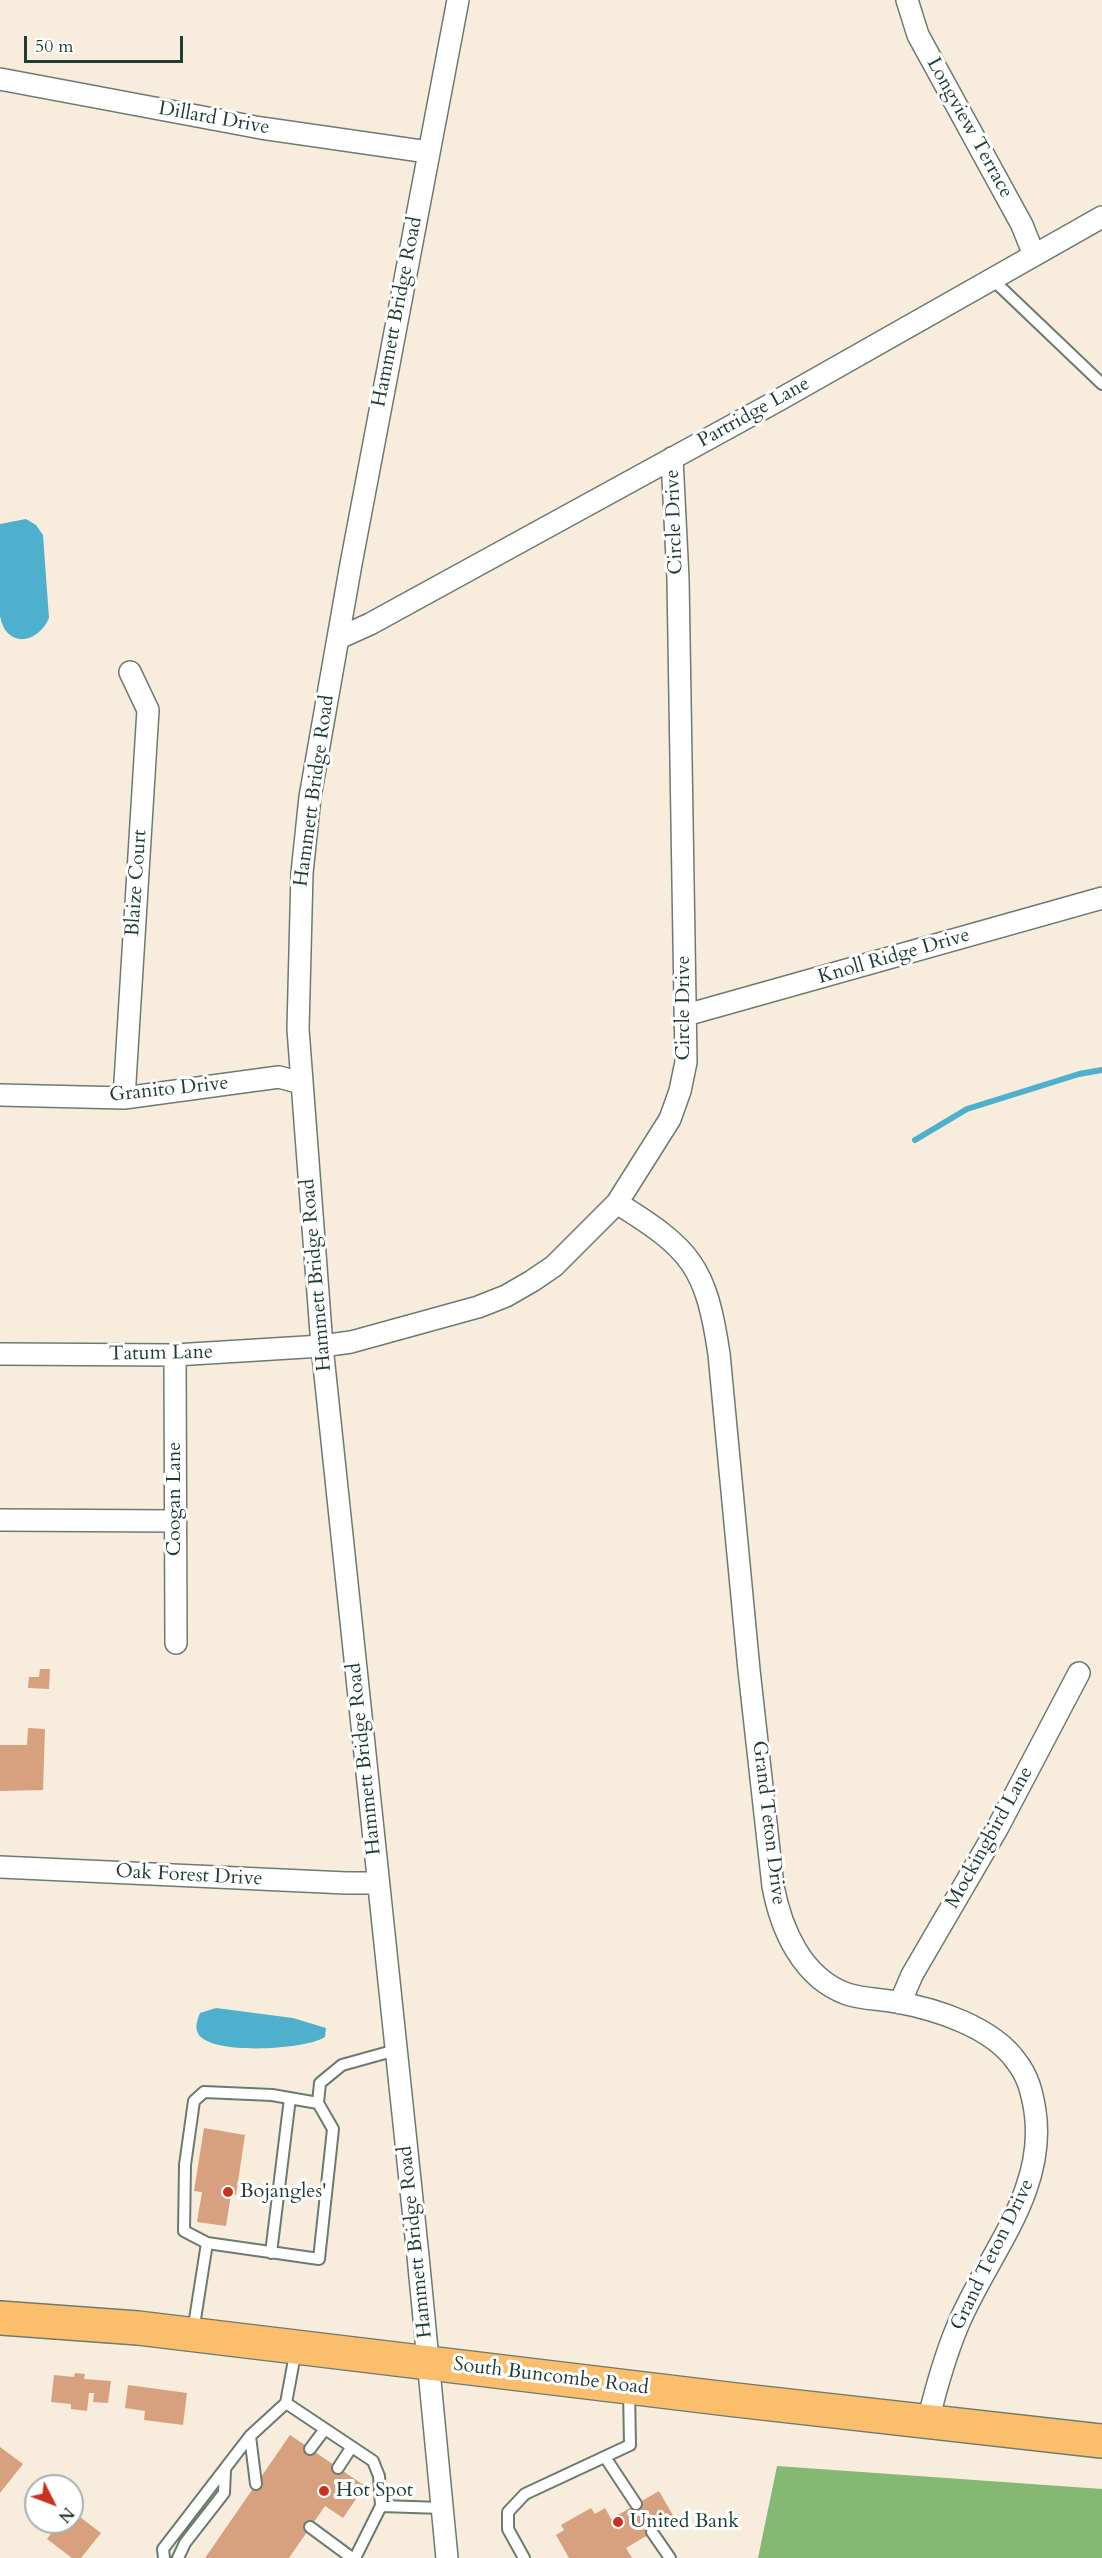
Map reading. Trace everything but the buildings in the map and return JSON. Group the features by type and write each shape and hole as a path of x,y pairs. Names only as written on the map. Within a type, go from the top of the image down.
{"main road":[{"name":"South Buncombe Road","path":"0,2318 193,2334 1102,2441"}],"street":[{"name":"Hammett Bridge Road","path":"447,2558 322,1346 301,1083 298,1017 302,873 310,797 458,0"},
{"name":"Longview Terrace","path":"907,0 918,35 1022,225 1034,255"},
{"name":"Dillard Drive","path":"0,79 261,128 428,152"},
{"name":"Partridge Lane","path":"339,638 370,624 672,458 1102,217"},
{"name":"Circle Drive","path":"322,1346 351,1342 478,1307 506,1296 554,1266 617,1203 660,1137 676,1106 686,1062 686,1015 678,591 672,458"},
{"name":"Blaize Court","path":"124,1098 148,711 130,672"},
{"name":"Knoll Ridge Drive","path":"686,1015 1102,898"},
{"name":"Granito Drive","path":"0,1095 124,1098 279,1077 301,1083"},
{"name":"Grand Teton Drive","path":"617,1203 675,1243 699,1275 714,1317 773,1886 781,1918 790,1939 805,1963 825,1981 847,1994 900,2003 967,2023 1001,2044 1016,2060 1027,2078 1037,2127 1035,2158 1026,2193 958,2325 939,2377 928,2421"},
{"name":"Tatum Lane","path":"0,1354 175,1355 322,1346"},
{"name":"Coogan Lane","path":"175,1355 176,1642"},
{"path":"0,1520 175,1521"},
{"name":"Mockingbird Lane","path":"900,2003 912,1975 997,1828 1079,1673"},
{"name":"Oak Forest Drive","path":"0,1867 334,1883 378,1882"}],"lane":[{"path":"992,279 1102,384"},
{"path":"318,2103 272,2095 204,2092 194,2101 185,2165 184,2231 207,2243 319,2259 333,2129 318,2103 320,2083 342,2065 396,2050"},
{"path":"271,2253 291,2098"},
{"path":"193,2334 207,2243"},
{"path":"164,2558 163,2549 250,2436 286,2403 297,2346"},
{"path":"524,2558 508,2529 508,2512 525,2494 630,2445 629,2387"},
{"path":"286,2403 373,2461 379,2476 381,2506 353,2558 310,2527"},
{"path":"310,2449 325,2429"},
{"path":"250,2436 256,2484"},
{"path":"338,2468 351,2448"},
{"path":"605,2457 636,2505"},
{"path":"178,2558 185,2543 224,2493 225,2470"},
{"path":"381,2506 442,2508"},
{"path":"652,2532 670,2558"}],"green space":[{"path":"777,2466 1102,2489 1102,2558 758,2558"}],"water":[{"path":"26,519 36,525 43,535 49,618 38,633 23,639 9,634 3,627 0,616 0,524"},
{"path":"216,2008 293,2018 326,2028 325,2037 299,2045 280,2047 222,2046 208,2041 199,2035 197,2030 200,2013"}],"waterway":[{"path":"915,1140 967,1109 1079,1074 1102,1070"}],"place":[{"name":"Bojangles'","path":"228,2192"},
{"name":"Hot Spot","path":"324,2491"},
{"name":"United Bank","path":"618,2522"}]}
